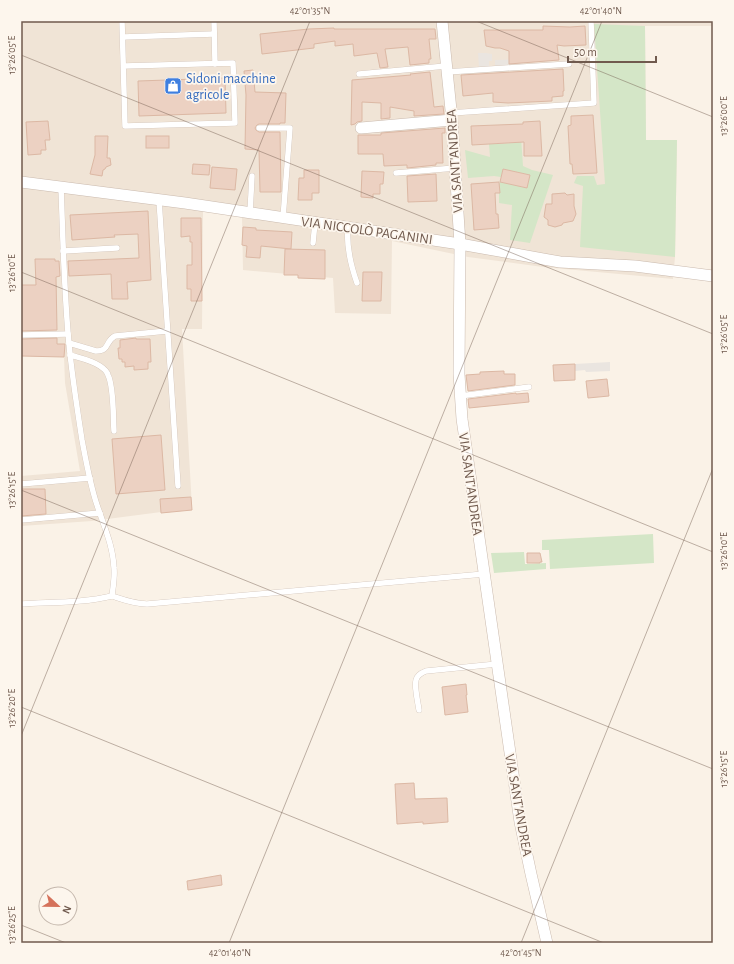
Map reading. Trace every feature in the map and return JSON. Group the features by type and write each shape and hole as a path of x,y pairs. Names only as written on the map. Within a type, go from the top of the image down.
{"street":[{"name":"VIA SANT'ANDREA","path":"442,21 452,117 460,244 459,368 462,419 520,822 547,943"},
{"path":"361,128 452,117"},
{"name":"VIA NICCOLÒ PAGANINI","path":"21,182 159,200 460,244 560,262 635,266 713,276"}],"lane":[{"path":"122,21 125,126 235,123 233,63 124,66"},
{"path":"214,21 215,64"},
{"path":"452,117 594,103 590,21"},
{"path":"123,37 214,34"},
{"path":"359,74 570,64"},
{"path":"259,128 290,128 283,218"},
{"path":"396,173 455,168"},
{"path":"250,213 252,176"},
{"path":"61,187 63,251 70,355 82,440 90,478 110,542 113,559 114,570 112,596"},
{"path":"159,200 178,486"},
{"path":"313,243 315,223"},
{"path":"348,228 347,237 350,256 358,284"},
{"path":"63,251 117,248"},
{"path":"69,344 100,351 105,349 109,341 115,336 168,331"},
{"path":"21,335 68,334"},
{"path":"70,355 96,363 107,372 111,386 114,431"},
{"path":"460,396 529,387"},
{"path":"21,484 90,478"},
{"path":"21,520 100,513"},
{"path":"21,604 90,600 112,596 129,602 147,604 484,574"},
{"path":"419,710 415,685 418,676 421,673 426,671 497,664"}],"shaded area":[{"path":"21,21 713,21 713,26 645,26 646,140 677,140 675,257 673,279 543,267 468,257 392,241 391,314 335,313 333,278 243,270 242,216 203,211 202,329 182,329 192,508 92,521 21,526 21,476 80,471 65,383 64,356 21,355"},
{"path":"478,53 492,54 492,61 489,61 489,66 479,67"},
{"path":"526,59 527,63 495,66 495,60"},
{"path":"610,362 610,371 575,371 575,364"}],"green space":[{"path":"594,24 645,26 646,140 677,140 675,257 580,247 583,186 574,183 577,176 594,176 597,185 605,184"},
{"path":"515,137 521,137 523,166 532,170 553,175 530,243 510,240 512,205 499,203 499,184 500,182 527,188 530,175 503,169 501,177 494,176 468,178 465,150 490,157 489,144 515,143"},
{"path":"653,534 654,563 550,569 549,550 542,550 542,540"},
{"path":"524,552 525,564 546,563 546,569 494,573 491,553"}],"building":[{"path":"543,26 585,26 586,45 557,45 559,60 509,64 509,51 486,46 484,30 543,30"},
{"path":"334,28 435,29 436,39 429,39 431,59 429,59 429,63 410,65 408,47 385,49 388,67 380,68 377,53 354,56 353,44 335,46 335,41 314,44 314,48 262,54 260,34"},
{"path":"563,69 563,96 552,97 552,101 508,103 493,102 493,93 463,96 461,75"},
{"path":"253,70 255,92 286,93 285,123 259,124 255,128 259,132 280,132 281,192 260,192 259,150 245,149 246,95 244,71"},
{"path":"430,72 434,107 443,106 444,114 414,116 414,111 390,107 390,118 381,119 381,103 362,102 362,121 351,125 352,80"},
{"path":"225,78 226,113 139,116 138,81"},
{"path":"593,115 597,173 573,174 572,164 570,164 568,126 571,125 571,116"},
{"path":"48,121 50,140 45,140 46,150 41,150 41,154 28,155 26,122"},
{"path":"540,121 542,156 524,156 524,142 472,145 471,126 523,124 523,122"},
{"path":"445,128 445,133 442,133 443,163 407,168 407,165 384,166 383,154 358,154 358,135 381,135 381,133"},
{"path":"95,136 108,136 107,158 110,158 111,165 103,170 102,176 90,174 95,155"},
{"path":"146,136 169,136 169,148 146,148"},
{"path":"193,164 210,165 209,175 192,174"},
{"path":"212,167 237,169 235,190 210,188"},
{"path":"503,169 530,175 527,188 500,182"},
{"path":"304,170 319,170 319,193 312,193 312,200 298,200 299,178 304,178"},
{"path":"362,171 384,172 383,184 380,184 380,194 373,194 373,198 361,197"},
{"path":"436,174 437,201 408,202 407,176"},
{"path":"499,182 500,193 495,193 496,214 498,214 499,228 474,230 471,184"},
{"path":"565,193 567,195 574,194 576,214 573,221 563,223 562,225 555,227 548,225 548,220 544,217 546,204 552,204 552,194"},
{"path":"148,211 151,280 127,282 128,299 112,299 111,274 69,276 68,261 139,258 138,234 72,240 70,215"},
{"path":"181,218 201,218 202,301 191,301 191,289 187,289 187,265 192,265 192,242 190,242 190,236 181,237"},
{"path":"243,227 256,228 256,230 292,232 291,249 261,246 260,258 246,257 247,246 242,245"},
{"path":"285,249 325,250 325,279 298,278 298,275 284,275"},
{"path":"35,259 55,259 55,261 59,261 60,276 56,277 57,330 21,331 21,285 36,285"},
{"path":"363,272 382,272 381,301 362,301"},
{"path":"57,338 57,344 65,344 64,357 21,356 21,339"},
{"path":"136,338 150,339 151,362 148,362 148,369 134,370 134,366 125,367 125,362 122,362 122,359 119,359 118,348 120,348 120,340"},
{"path":"575,364 575,380 554,381 553,365"},
{"path":"504,371 504,374 515,374 515,385 468,391 466,375 480,374 480,372"},
{"path":"607,379 609,396 588,398 586,381"},
{"path":"528,393 529,402 469,408 468,399"},
{"path":"161,435 165,490 116,494 112,439"},
{"path":"21,489 45,489 46,514 21,516"},
{"path":"191,497 192,510 161,513 160,499"},
{"path":"527,553 540,553 542,562 527,563"},
{"path":"466,684 468,712 445,715 442,687"},
{"path":"414,783 415,799 447,798 448,822 397,824 395,784"},
{"path":"221,875 222,885 188,890 187,881"}],"place":[{"name":"Sidoni macchine agricole","path":"173,86"}]}
